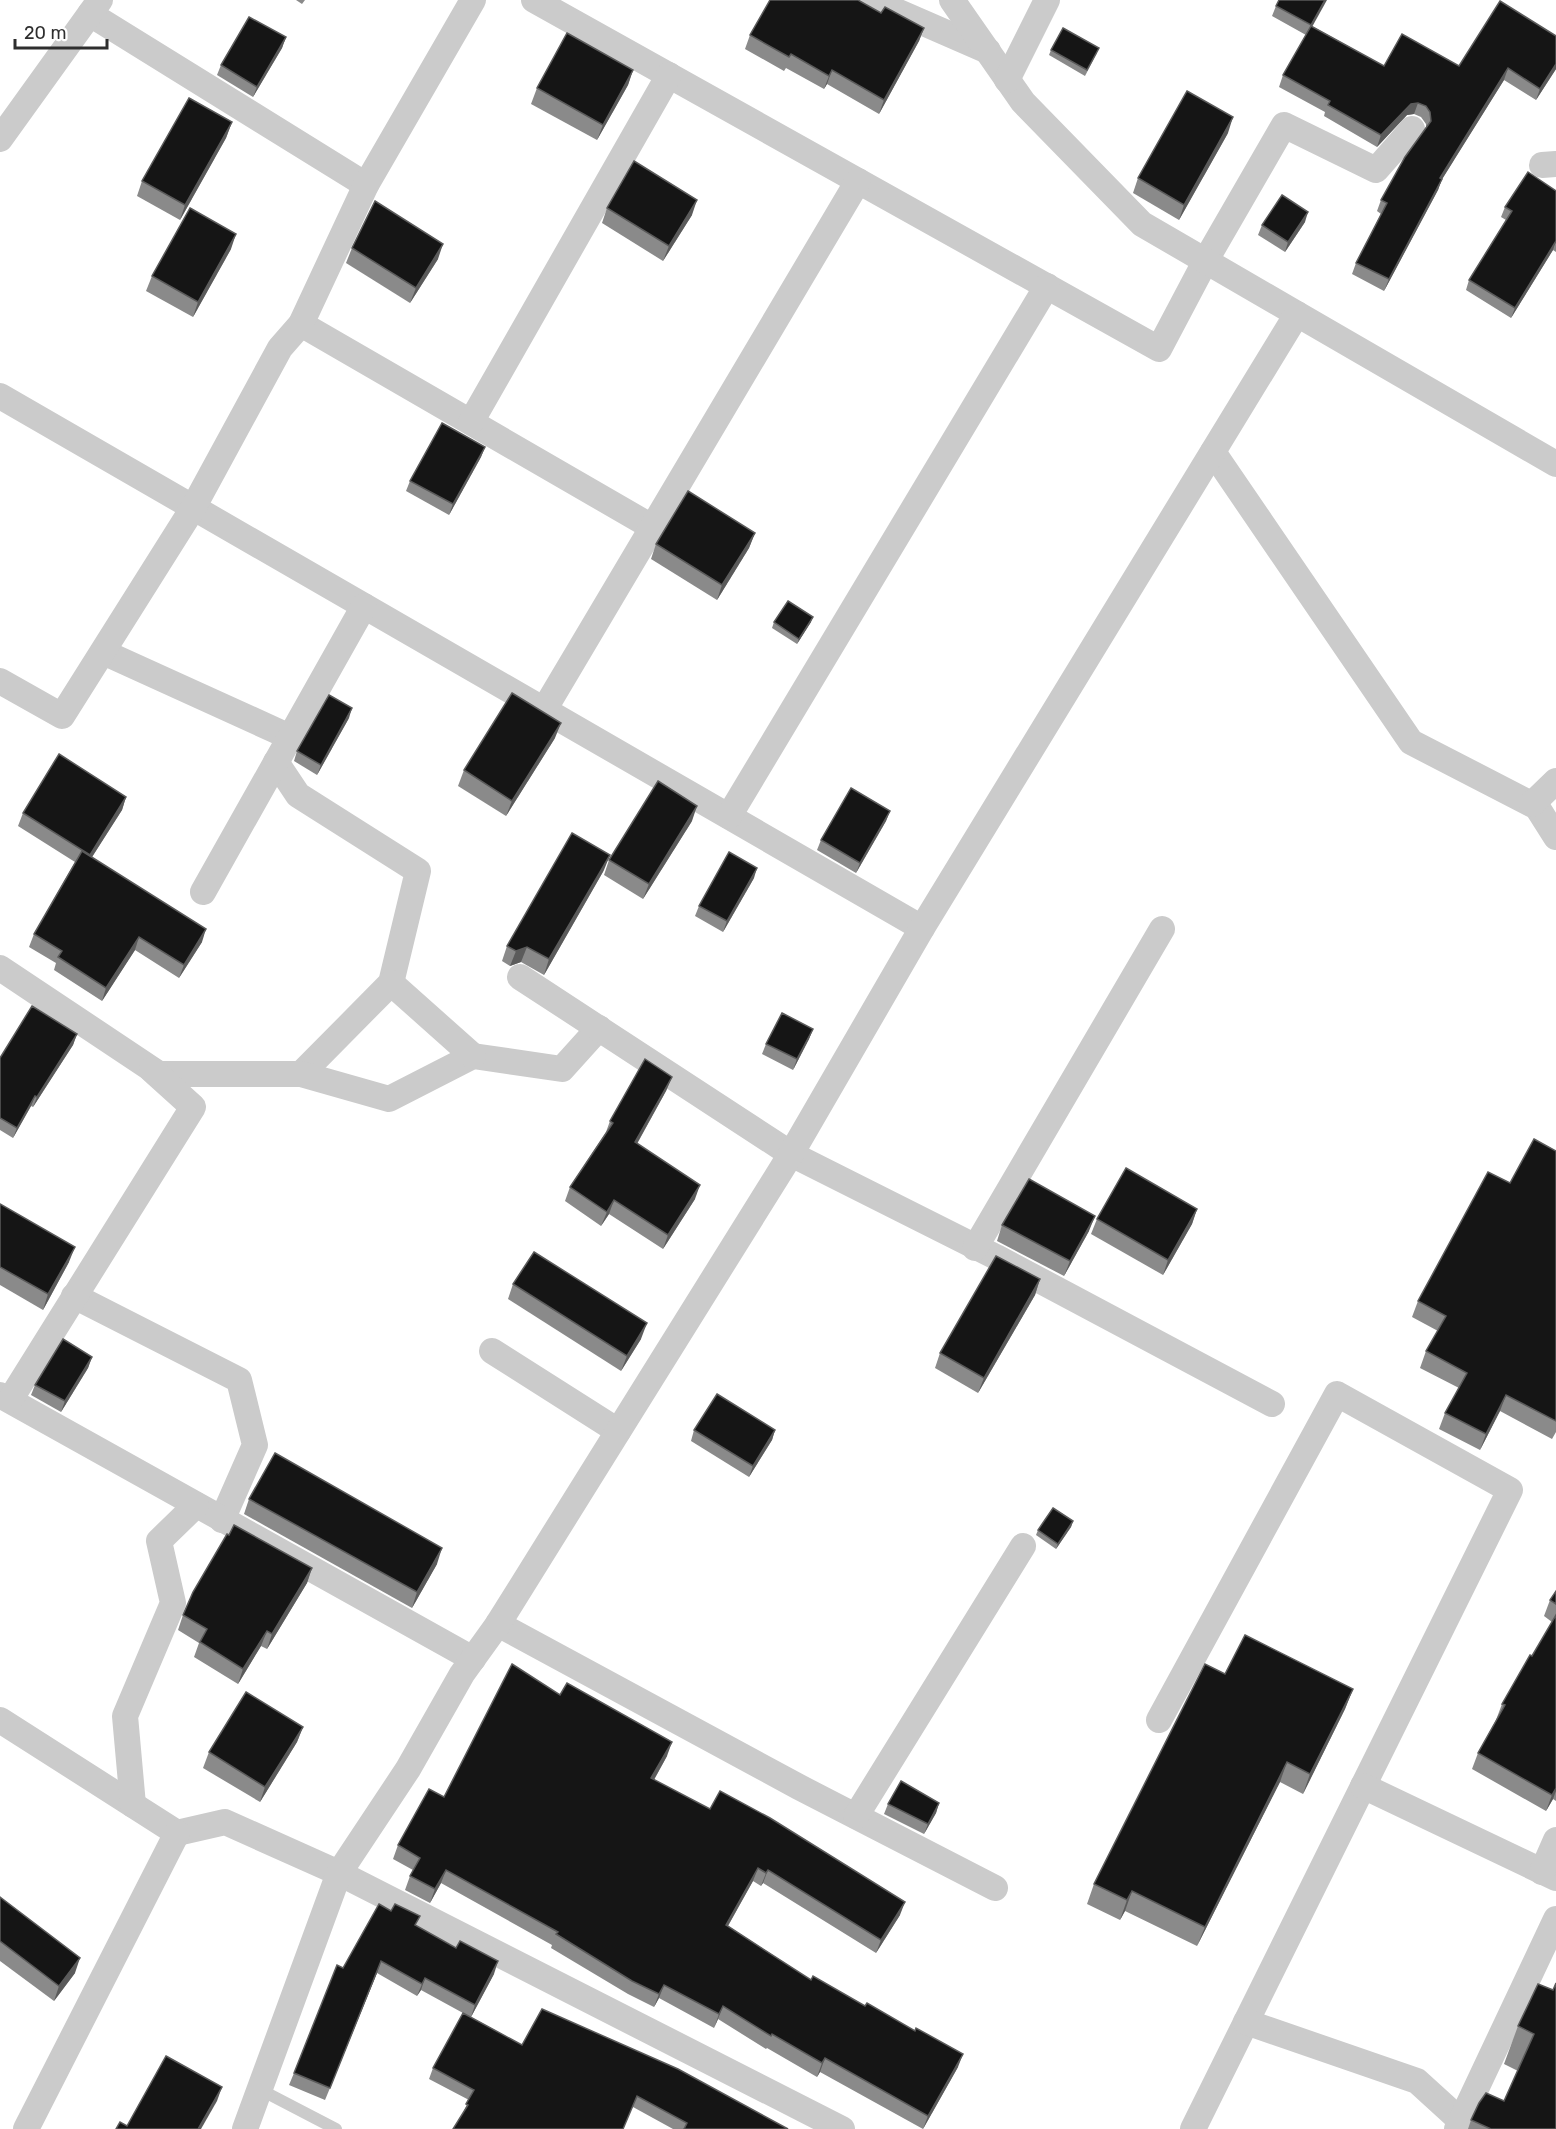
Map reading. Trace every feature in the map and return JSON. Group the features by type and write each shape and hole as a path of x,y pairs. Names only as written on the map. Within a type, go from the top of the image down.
{"street":[{"path":"0,681 62,716 193,508 280,348 301,324 366,185 473,0"},
{"path":"534,0 1159,349 1206,260 1284,126 1376,170 1412,129"},
{"path":"871,0 988,51"},
{"path":"952,0 1023,102 1142,224 1556,464"},
{"path":"1007,80 1047,0"},
{"path":"0,138 95,7 366,185"},
{"path":"471,422 669,75"},
{"path":"544,710 858,181"},
{"path":"729,816 1047,286"},
{"path":"245,2129 339,1873 408,1769 462,1674 498,1624 790,1154 922,928 1297,314"},
{"path":"301,324 652,527"},
{"path":"0,396 922,928"},
{"path":"1213,452 1412,742 1537,807 1556,837"},
{"path":"203,892 364,606"},
{"path":"103,652 290,736"},
{"path":"276,762 298,795 418,871 392,983 301,1074"},
{"path":"1532,804 1556,781"},
{"path":"975,1248 1162,929"},
{"path":"0,968 159,1074 301,1074 389,1099 473,1056"},
{"path":"520,977 790,1154 1272,1404"},
{"path":"392,983 473,1056 562,1069 599,1028"},
{"path":"152,1070 193,1107 74,1296 5,1397 472,1659"},
{"path":"74,1296 238,1380 255,1445 222,1520"},
{"path":"492,1351 618,1431"},
{"path":"1159,1720 1337,1394 1510,1490 1193,2129"},
{"path":"133,1805 125,1716 172,1603 159,1541 196,1505"},
{"path":"856,1816 1023,1546"},
{"path":"498,1624 995,1888"},
{"path":"0,1720 177,1833 225,1822 339,1873 842,2129"},
{"path":"1363,1786 1549,1875 1556,1840"},
{"path":"26,2129 177,1833"},
{"path":"1246,2022 1417,2081 1459,2125 1556,1919"}],"lane":[{"path":"259,2089 336,2129"}],"building":[{"path":"770,0 858,0 881,13 885,7 924,28 884,100 832,70 829,76 791,54 789,57 750,35"},
{"path":"1279,0 1325,0 1311,25 1276,6"},
{"path":"1500,1 1556,36 1556,64 1540,89 1508,68 1440,178 1442,179 1389,279 1356,263 1387,203 1381,200 1405,157 1431,121 1430,112 1426,106 1418,103 1411,104 1381,135 1328,105 1330,101 1283,75 1311,26 1384,66 1402,34 1459,66"},
{"path":"249,17 286,37 257,87 221,65"},
{"path":"1063,28 1099,48 1087,70 1051,50"},
{"path":"567,33 633,70 603,125 537,88"},
{"path":"1187,91 1233,117 1184,205 1138,178"},
{"path":"189,98 232,122 185,205 142,181"},
{"path":"634,161 697,200 669,246 607,208"},
{"path":"1528,172 1556,191 1556,241 1515,308 1469,280 1512,211 1505,207"},
{"path":"1282,195 1308,212 1288,242 1262,225"},
{"path":"375,201 443,244 416,288 352,248"},
{"path":"190,208 236,234 198,302 152,276"},
{"path":"442,423 485,447 453,504 410,481"},
{"path":"688,491 755,533 722,585 656,544"},
{"path":"788,601 813,617 799,639 774,622"},
{"path":"512,693 561,723 512,801 464,770"},
{"path":"329,695 352,708 321,765 297,751"},
{"path":"59,754 126,797 90,855 23,813"},
{"path":"658,781 697,806 649,884 609,860"},
{"path":"851,788 890,811 860,863 821,840"},
{"path":"572,833 610,855 549,959 527,947 516,951 507,946"},
{"path":"82,851 206,929 184,965 139,937 106,988 58,957 62,951 34,934"},
{"path":"729,852 757,868 727,921 699,906"},
{"path":"32,1006 77,1034 37,1097 35,1096 17,1128 0,1118 0,1058"},
{"path":"782,1013 813,1029 797,1059 766,1044"},
{"path":"645,1059 672,1077 635,1142 700,1185 668,1235 614,1200 607,1212 570,1187 613,1123 610,1121"},
{"path":"1534,1139 1556,1151 1556,1421 1506,1395 1486,1434 1445,1413 1467,1373 1426,1351 1446,1316 1418,1301 1488,1172 1510,1183"},
{"path":"1126,1168 1197,1209 1168,1260 1097,1219"},
{"path":"1029,1179 1095,1216 1070,1261 1002,1225"},
{"path":"0,1204 75,1247 48,1294 0,1267"},
{"path":"534,1252 647,1323 627,1356 513,1284"},
{"path":"996,1256 1040,1279 984,1378 940,1353"},
{"path":"63,1339 92,1357 65,1401 35,1385"},
{"path":"717,1394 775,1430 753,1466 694,1430"},
{"path":"275,1453 442,1548 417,1592 249,1499"},
{"path":"1053,1508 1073,1521 1058,1544 1038,1530"},
{"path":"234,1525 312,1568 272,1634 267,1631 243,1669 200,1642 207,1629 183,1615 193,1592"},
{"path":"1556,1591 1556,1604 1550,1600"},
{"path":"1556,1615 1556,1788 1552,1795 1478,1753 1505,1705 1502,1704"},
{"path":"1245,1635 1353,1689 1310,1774 1287,1762 1205,1927 1132,1891 1127,1900 1094,1884 1205,1664 1225,1674"},
{"path":"512,1664 560,1695 567,1683 672,1742 651,1778 710,1809 720,1791 770,1818 905,1902 881,1940 768,1870 766,1873 758,1868 726,1925 811,1980 813,1976 865,2006 867,2003 915,2031 916,2028 963,2054 928,2116 825,2058 822,2063 772,2034 771,2036 723,2006 719,2014 664,1985 659,1994 632,1981 556,1934 558,1932 446,1870 435,1889 410,1876 420,1858 398,1845 429,1789 444,1797"},
{"path":"246,1692 303,1727 265,1787 209,1752"},
{"path":"901,1781 939,1803 928,1824 888,1804"},
{"path":"0,1897 80,1958 59,1986 0,1941"},
{"path":"379,1904 391,1911 395,1904 420,1916 415,1925 456,1948 460,1941 498,1961 475,2005 425,1978 422,1984 381,1961 330,2088 294,2073 337,1965 343,1968"},
{"path":"1556,1983 1556,2129 1491,2129 1471,2120 1486,2093 1504,2101 1534,2034 1518,2026 1538,1984 1553,1990"},
{"path":"542,2009 678,2069 788,2129 684,2129 687,2123 637,2096 623,2129 453,2129 468,2105 466,2104 474,2090 433,2068 463,2013 522,2045"},
{"path":"166,2056 222,2087 198,2129 116,2129 120,2122 127,2126"}]}
